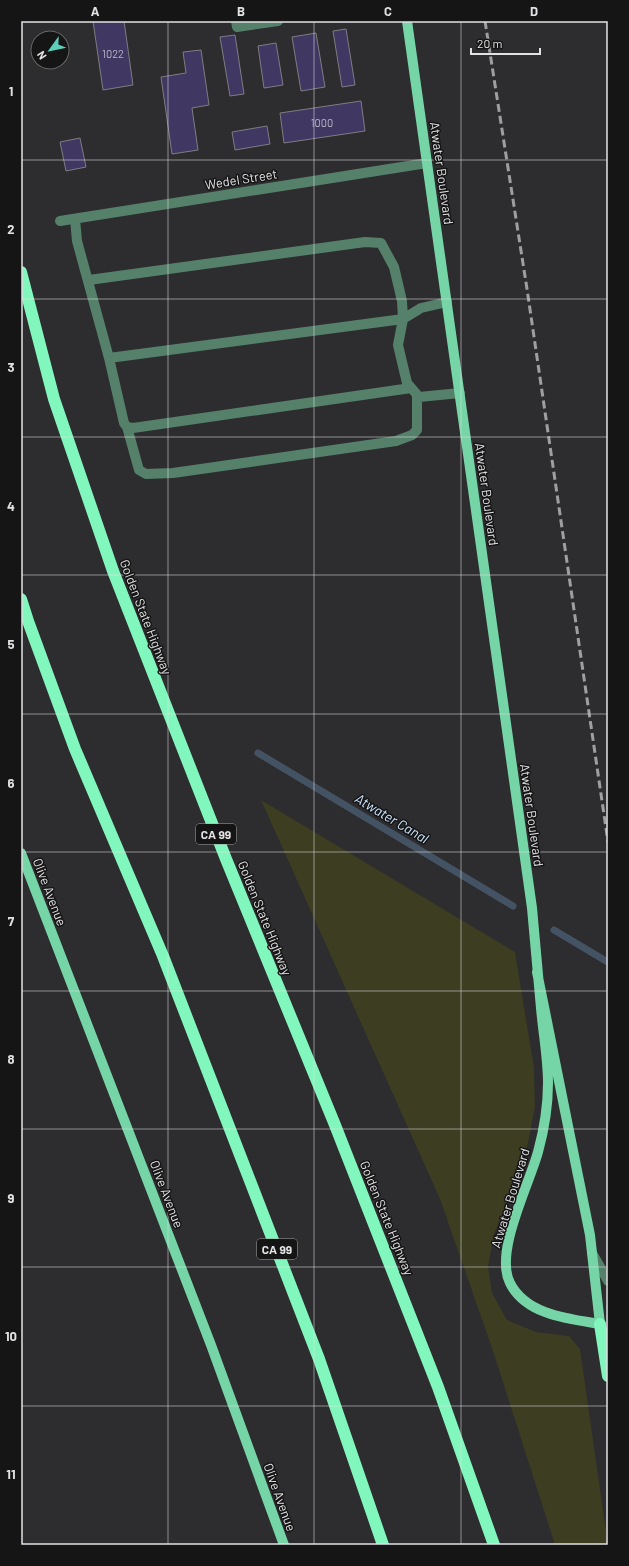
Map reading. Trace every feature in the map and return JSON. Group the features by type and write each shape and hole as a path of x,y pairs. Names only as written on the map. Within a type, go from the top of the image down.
{"highway":[{"name":"Golden State Highway","path":"21,272 54,399 113,572 226,859 335,1125 438,1387 494,1545"},
{"name":"CA 99","path":"21,599 76,749 163,956 319,1359 383,1545"},
{"path":"604,1325 608,1376"}],"main road":[{"name":"Atwater Boulevard","path":"407,21 532,908 537,972 548,1083 545,1120 538,1152 511,1232 506,1256 506,1271 517,1294 531,1306 568,1319 604,1325 590,1235 537,972"},
{"name":"Olive Avenue","path":"21,854 211,1345 284,1545"}],"street":[{"path":"236,21 237,27 278,21"},
{"name":"Wedel Street","path":"60,221 427,163"},
{"path":"75,219 77,241 109,358 124,423 127,427 139,470 146,474 173,473 396,441 412,436 417,430 414,392"},
{"path":"88,280 365,242 381,243 394,267 402,301 403,319 398,345 407,383 419,397 460,393"},
{"path":"109,358 403,319 421,308 447,302"},
{"path":"127,427 133,428 414,392"},
{"path":"592,1252 608,1281"}],"green space":[{"path":"261,800 515,952 534,1068 535,1106 528,1143 518,1174 494,1234 488,1266 492,1293 507,1320 536,1332 569,1336 580,1349 608,1545 555,1545 493,1351 440,1199"}],"building":[{"path":"93,21 124,21 133,85 103,90"},
{"path":"346,29 355,85 342,87 333,31"},
{"path":"316,33 325,87 301,91 292,37"},
{"path":"235,35 244,94 230,96 220,37"},
{"path":"276,43 283,85 264,88 258,46"},
{"path":"201,50 209,105 192,108 198,150 172,154 161,77 186,73 183,52"},
{"path":"361,101 365,131 284,143 280,113"},
{"path":"267,126 270,144 235,150 232,132"},
{"path":"80,138 86,167 66,171 60,142"}],"waterway":[{"name":"Atwater Canal","path":"258,753 513,906"},
{"name":"Atwater Canal","path":"554,930 606,961"}],"railway":[{"path":"485,21 527,289 608,842"}]}
